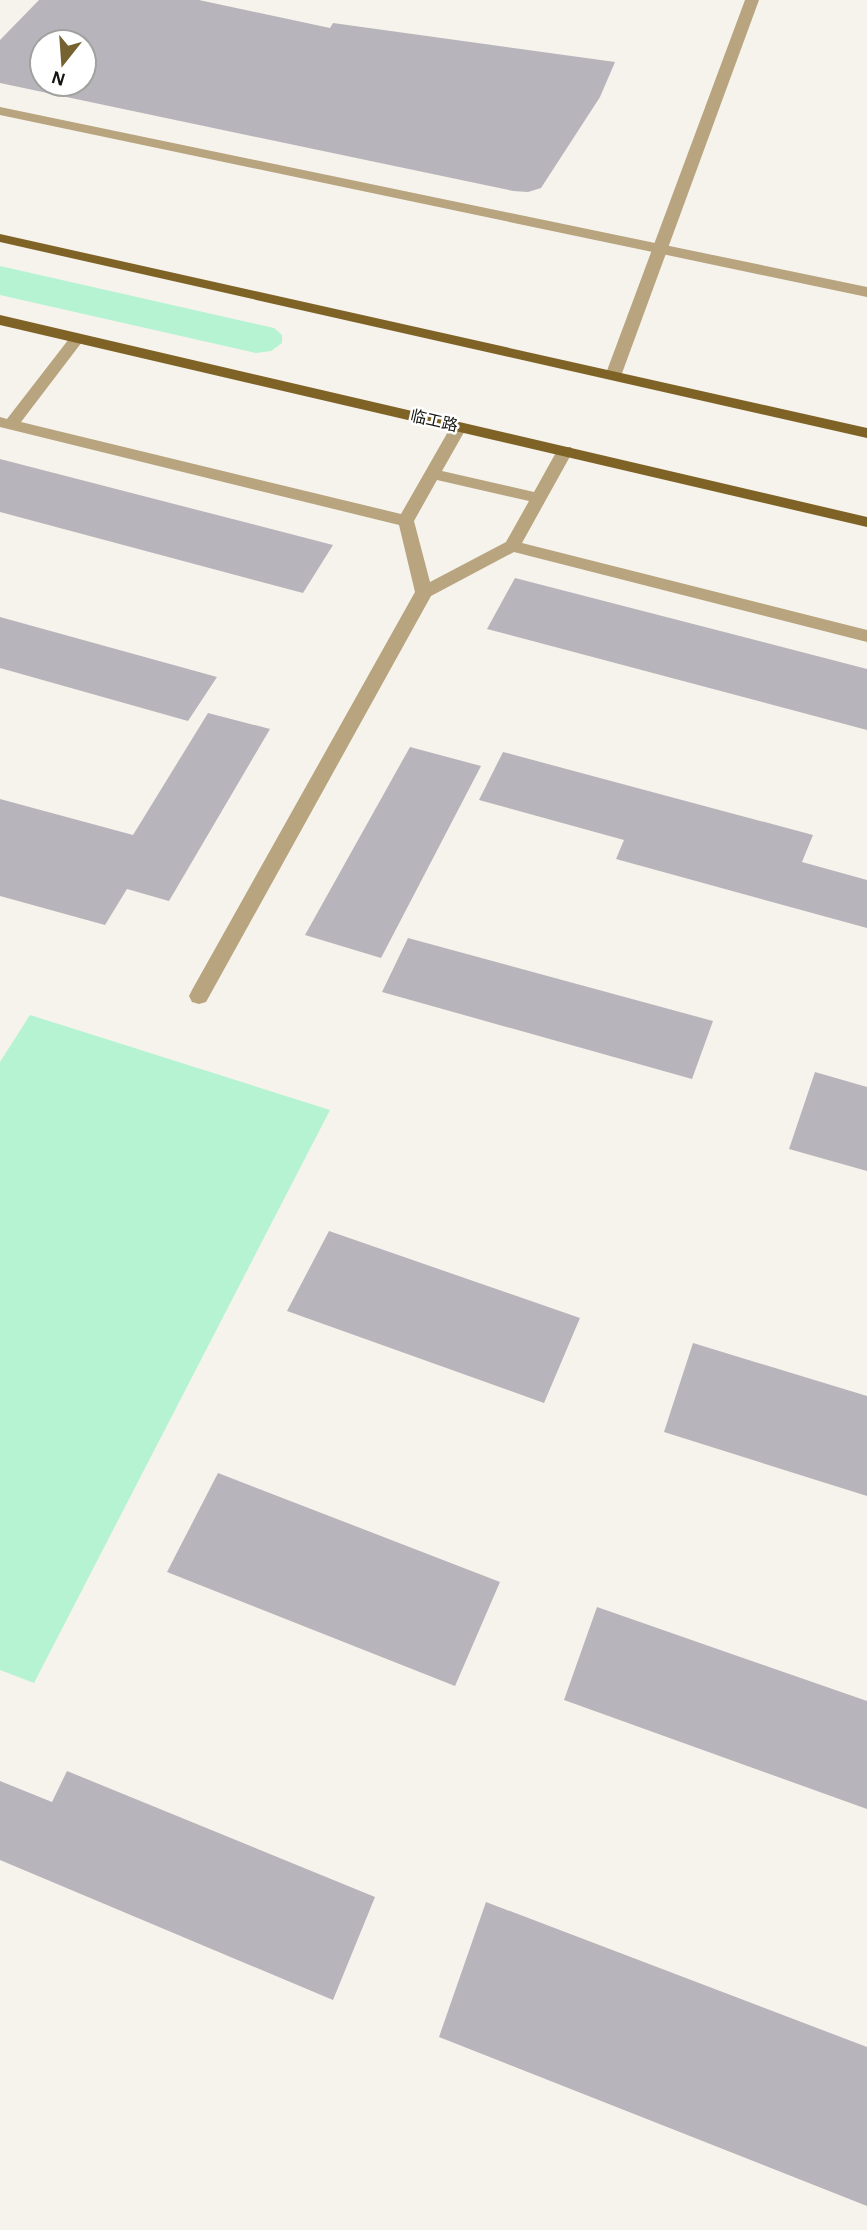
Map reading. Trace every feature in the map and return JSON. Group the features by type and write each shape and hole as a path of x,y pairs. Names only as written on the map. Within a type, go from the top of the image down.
{"main road":[{"path":"0,238 867,433"},
{"name":"临工路","path":"0,320 867,522"}],"street":[{"path":"613,376 752,0"},
{"path":"0,111 867,292"},
{"path":"77,338 5,423 406,520"},
{"path":"424,592 406,520 459,427"},
{"path":"199,996 424,592 512,546 565,451"},
{"path":"433,474 539,498"},
{"path":"512,546 867,636"}],"green space":[{"path":"0,266 274,328 282,335 282,343 271,351 256,353 0,295"},
{"path":"30,1015 330,1110 34,1683 0,1670 0,1062"}],"building":[{"path":"39,0 199,0 330,28 333,23 615,62 600,97 541,188 528,192 71,98 98,98 98,28 28,28 28,89 0,83 0,40"},
{"path":"0,459 333,545 303,593 0,512"},
{"path":"515,578 867,669 867,730 487,629"},
{"path":"0,617 217,677 188,721 0,668"},
{"path":"208,713 270,729 169,901 127,889 105,925 0,896 0,799 133,835"},
{"path":"410,747 481,766 381,958 305,935"},
{"path":"503,752 813,835 802,862 867,880 867,928 616,859 624,840 479,800"},
{"path":"408,938 713,1021 692,1079 382,992"},
{"path":"815,1072 867,1087 867,1171 789,1149"},
{"path":"329,1231 580,1318 544,1403 287,1311"},
{"path":"693,1343 867,1396 867,1496 664,1432"},
{"path":"218,1473 500,1582 455,1686 167,1572"},
{"path":"597,1607 867,1701 867,1809 564,1700"},
{"path":"67,1771 375,1897 333,2000 0,1860 0,1781 52,1802"},
{"path":"486,1902 867,2047 867,2206 439,2037"}]}
